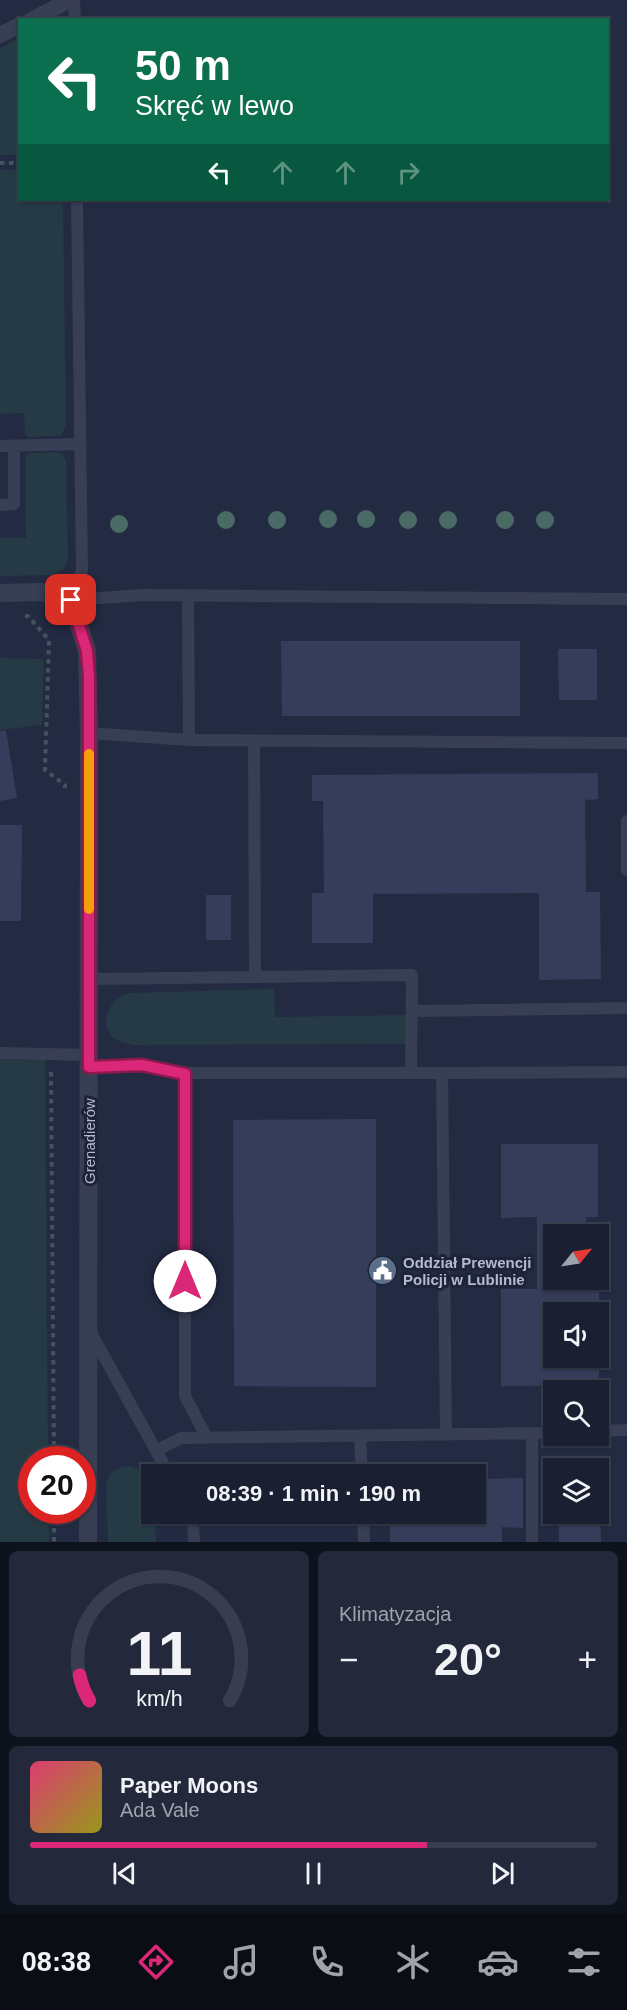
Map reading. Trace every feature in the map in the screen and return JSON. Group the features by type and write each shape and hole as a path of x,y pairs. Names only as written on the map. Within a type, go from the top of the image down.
{"street":[{"path":"35,18 70,0"},
{"path":"0,35 18,26"},
{"path":"0,593 43,592 71,600"},
{"name":"Grenadierów","path":"71,600 87,651 89,733 88,1542"}],"lane":[{"path":"74,0 75,18"},
{"path":"77,201 82,570 71,600 144,595 627,599"},
{"path":"0,446 81,444"},
{"path":"0,504 14,504 14,446"},
{"path":"188,596 189,740"},
{"path":"89,733 189,740 627,743"},
{"path":"254,741 255,976"},
{"path":"627,821 627,870"},
{"path":"89,979 412,975 411,1073"},
{"path":"412,1011 627,1008"},
{"path":"0,1053 51,1054 89,1061 142,1065 185,1074 627,1072"},
{"path":"442,1073 446,1435"},
{"path":"185,1074 185,1396 207,1438"},
{"path":"88,1328 164,1464"},
{"path":"609,1431 627,1430"},
{"path":"532,1434 532,1542"},
{"path":"157,1450 181,1438 543,1434"},
{"path":"360,1436 361,1464"},
{"path":"193,1524 194,1542"},
{"path":"363,1524 364,1542"}],"path":[{"path":"0,163 18,163"},
{"path":"19,616 28,616 49,640 45,770 65,785 65,796"},
{"path":"51,1054 54,1446"},
{"path":"54,1524 54,1542"}],"shaded area":[{"path":"18,39 18,155 0,155 0,48"},
{"path":"0,170 18,170 18,201 63,201 66,427 58,436 29,437 25,434 24,413 0,414"},
{"path":"56,452 62,454 66,460 68,557 65,568 54,575 0,576 0,538 26,538 25,455"},
{"path":"0,658 44,659 42,725 0,730"},
{"path":"274,989 275,1017 408,1015 407,1044 133,1045 115,1039 106,1026 111,1006 116,1000 129,993"},
{"path":"0,1059 45,1060 48,1446 18,1446 18,1524 49,1524 49,1542 0,1542"},
{"path":"128,1466 141,1471 141,1524 155,1524 156,1542 108,1542 106,1483 109,1476 120,1468"}],"building":[{"path":"281,641 520,641 520,716 282,716"},
{"path":"558,649 597,649 597,700 559,700"},
{"path":"6,730 17,798 0,801 0,731"},
{"path":"598,773 598,799 585,800 586,892 600,892 601,979 539,980 539,893 373,894 373,943 312,943 312,893 324,893 323,801 312,801 312,775"},
{"path":"0,825 22,825 21,921 0,921"},
{"path":"206,895 231,895 231,940 206,940"},
{"path":"376,1119 376,1387 234,1386 233,1120"},
{"path":"501,1144 598,1144 598,1217 586,1217 586,1224 543,1224 543,1290 599,1290 599,1302 543,1302 543,1368 599,1368 599,1380 543,1380 543,1386 501,1386 501,1289 537,1289 537,1217 501,1218"},
{"path":"523,1478 523,1528 502,1527 502,1542 390,1542 390,1524 486,1524 486,1479"},
{"path":"559,1524 600,1524 601,1542 559,1542"}],"slow traffic":[{"path":"89,754 89,909"}],"place":[{"name":"Oddział Prewencji Policji w Lublinie","path":"382,1271"}],"route":[{"path":"71,600 87,651 89,678 89,1067 142,1065 185,1074 185,1281"}]}
